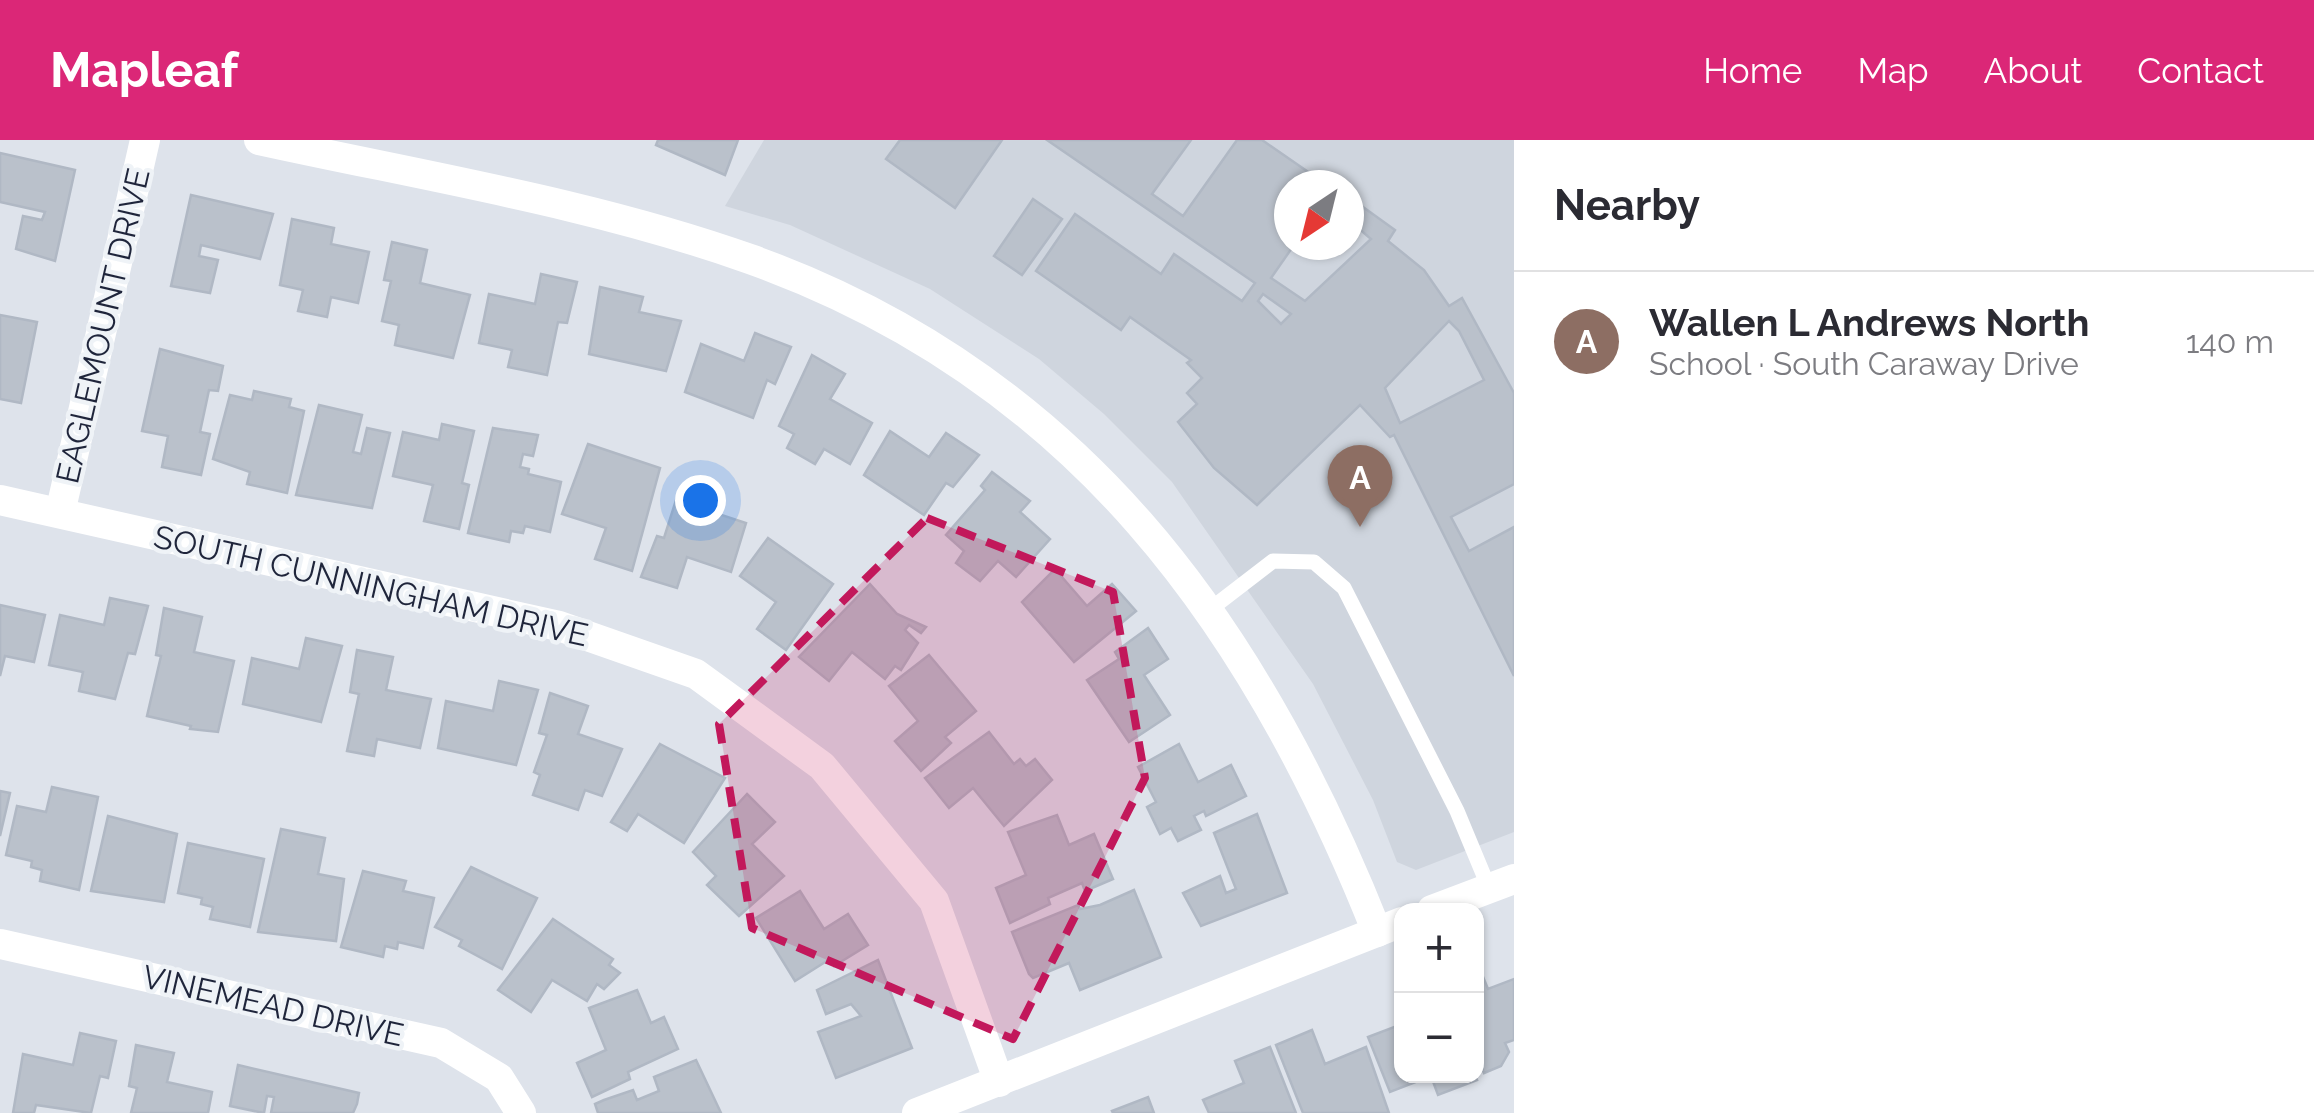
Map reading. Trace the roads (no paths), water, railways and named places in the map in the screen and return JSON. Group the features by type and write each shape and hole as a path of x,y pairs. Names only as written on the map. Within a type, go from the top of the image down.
{"street":[{"name":"EAGLEMOUNT DRIVE","path":"60,513 145,140"},
{"path":"259,140 676,234 832,292 911,331 988,382 1060,438 1134,513 1208,611 1278,717 1389,927 917,1113"},
{"name":"SOUTH CUNNINGHAM DRIVE","path":"0,500 559,626 696,674 822,766 934,901 999,1082"},
{"path":"1451,903 1502,884"},
{"name":"VINEMEAD DRIVE","path":"0,944 441,1044 499,1078 520,1113"}],"lane":[{"path":"1208,611 1274,562 1314,562 1344,588 1457,811 1502,884"}],"place":[{"name":"Wallen L Andrews North","path":"1360,527"}]}
